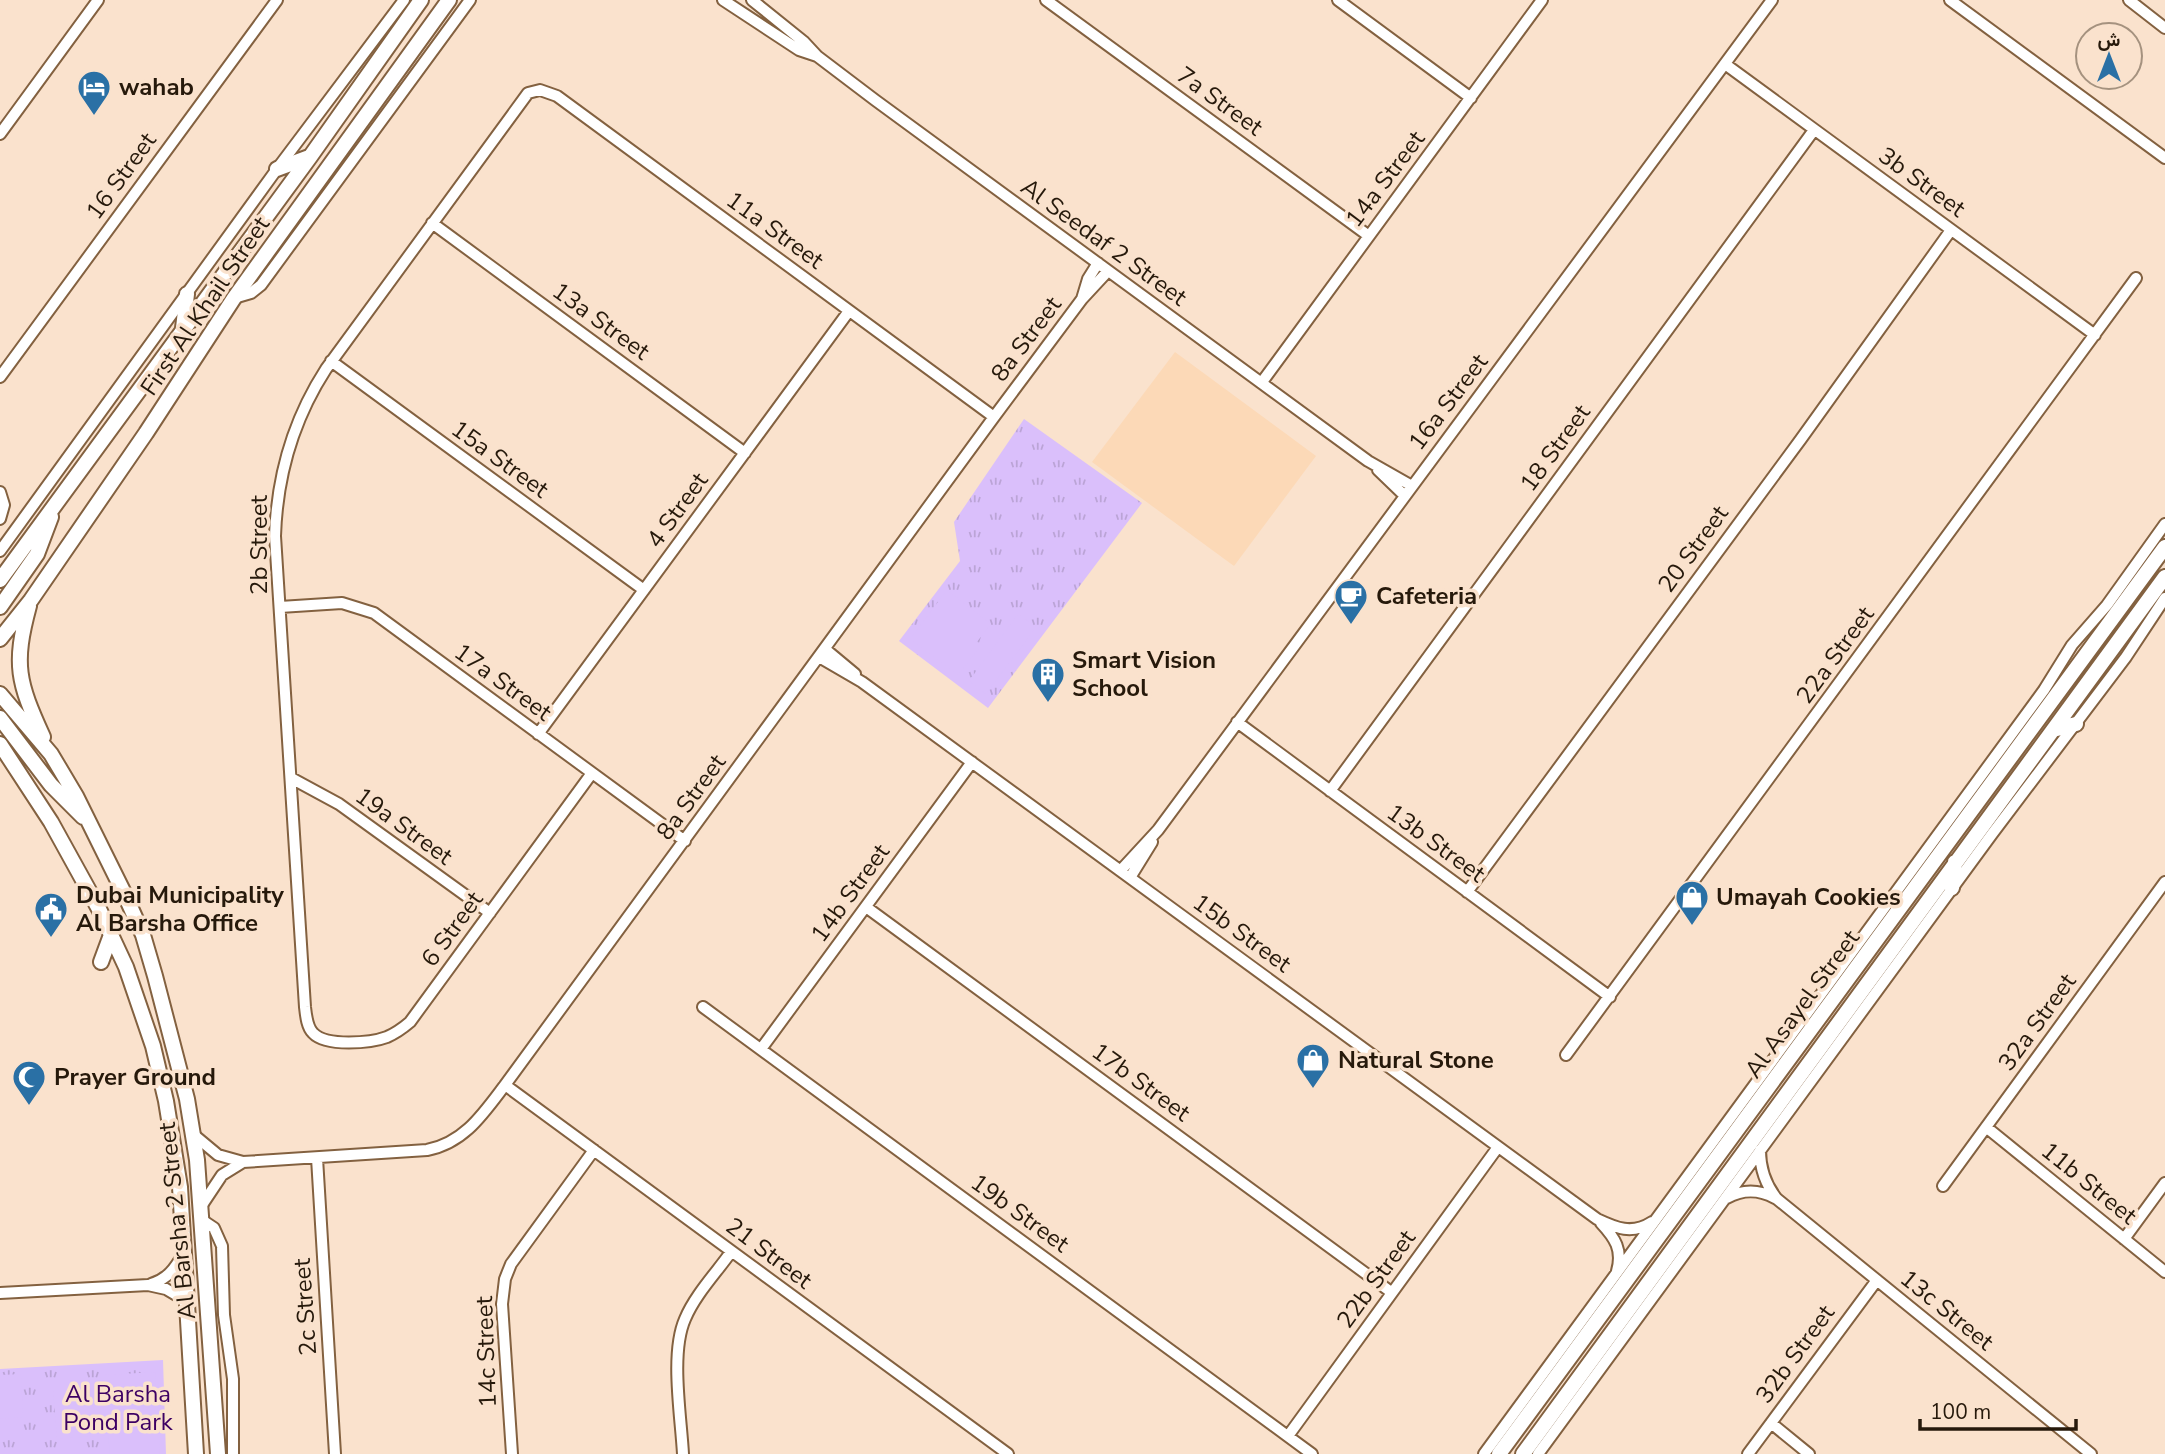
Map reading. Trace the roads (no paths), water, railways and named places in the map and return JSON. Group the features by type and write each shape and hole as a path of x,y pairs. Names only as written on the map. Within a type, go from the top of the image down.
{"street":[{"path":"0,134 98,0"},
{"name":"16 Street","path":"0,377 277,0"},
{"path":"0,551 277,169 404,0"},
{"name":"First Al Khail Street","path":"0,580 310,157 421,0"},
{"name":"First Al Khail Street","path":"0,639 31,600 234,298 449,0"},
{"path":"234,298 251,293 261,285 470,0"},
{"name":"Al Seedaf 2 Street","path":"723,0 799,50 817,56"},
{"name":"Al Seedaf 2 Street","path":"752,0 804,42 817,56 1409,491"},
{"name":"7a Street","path":"1046,0 1369,236"},
{"path":"1338,0 1471,98"},
{"name":"14a Street","path":"1262,382 1542,0"},
{"name":"16a Street","path":"1126,873 1772,0"},
{"path":"1950,0 2165,158"},
{"path":"2129,0 2165,28"},
{"name":"3b Street","path":"1725,64 2095,335"},
{"name":"11a Street","path":"528,93 540,90 557,96 994,417"},
{"name":"2b Street","path":"310,1030 305,1007 275,536 283,469 303,407 331,362 528,93"},
{"name":"18 Street","path":"1330,791 1814,130"},
{"path":"277,169 310,157"},
{"name":"13a Street","path":"432,223 745,453"},
{"name":"20 Street","path":"1467,892 1801,439 1951,230"},
{"name":"8a Street","path":"1082,299 1088,279 1098,263"},
{"name":"8a Street","path":"194,1135 218,1155 243,1162 416,1152 445,1146 468,1131 685,841 994,417 1082,299 1108,271"},
{"name":"22a Street","path":"1566,1055 2136,278"},
{"path":"183,329 187,294"},
{"name":"4 Street","path":"538,734 849,311"},
{"name":"15a Street","path":"331,362 644,590"},
{"path":"0,492 4,505 0,519"},
{"path":"0,607 37,554 53,509"},
{"path":"1484,1454 1520,1416 1614,1277 2045,690 2072,645 2107,605 2165,524"},
{"name":"Al Asayel Street","path":"1499,1454 1520,1416 1693,1191 2165,547"},
{"path":"0,571 23,550"},
{"name":"Al Asayel Street","path":"1523,1454 1572,1396 1955,861 2165,578"},
{"path":"1538,1454 1572,1396 1721,1203 1952,888 2126,657 2165,598"},
{"path":"31,600 20,641 19,672 28,703 51,754"},
{"name":"17a Street","path":"280,607 342,603 374,613 685,841"},
{"name":"15b Street","path":"822,653 1597,1219 1618,1229 1644,1227 1693,1191"},
{"name":"Al Barsha 2 Street","path":"0,694 51,754 90,822 143,935 170,1031 194,1135 202,1212 218,1454"},
{"path":"0,718 51,785 90,822"},
{"name":"13b Street","path":"1237,722 1609,997"},
{"path":"2053,730 2076,724"},
{"name":"Al Barsha 2 Street","path":"2,747 68,851 111,935 136,994 160,1073 176,1158 186,1251 196,1454"},
{"name":"14b Street","path":"761,1049 972,762"},
{"name":"6 Street","path":"310,1030 322,1040 333,1042 372,1041 403,1028 592,773"},
{"name":"19a Street","path":"291,778 339,804 490,913"},
{"path":"1952,888 1955,861"},
{"name":"32a Street","path":"1943,1186 2165,882"},
{"name":"17b Street","path":"866,906 1391,1292"},
{"path":"101,962 111,935"},
{"name":"19b Street","path":"703,1007 1312,1454"},
{"name":"21 Street","path":"505,1085 1008,1454"},
{"name":"11b Street","path":"1986,1127 2165,1272"},
{"name":"22b Street","path":"1288,1436 1498,1147"},
{"name":"14c Street","path":"512,1454 502,1304 505,1279 515,1257 594,1150"},
{"name":"13c Street","path":"1760,1150 1765,1181 1777,1199"},
{"name":"2c Street","path":"317,1158 335,1454"},
{"path":"233,1454 233,1378 224,1315 222,1246 214,1228 202,1212 216,1181 243,1162"},
{"path":"2124,1239 2165,1183"},
{"name":"13c Street","path":"1721,1203 1744,1191 1761,1192 1777,1199 2091,1454"},
{"name":"15b Street","path":"1597,1219 1612,1235 1618,1247 1619,1265 1614,1277"},
{"path":"148,1285 166,1277 186,1251"},
{"path":"683,1454 677,1353 679,1336 689,1311 731,1252"},
{"name":"32b Street","path":"1748,1454 1877,1280"},
{"path":"0,1293 148,1285 166,1289 188,1302"},
{"path":"1771,1423 1808,1454"}],"place":[{"name":"wahab","path":"94,117"},
{"name":"Cafeteria","path":"1351,626"},
{"name":"Smart Vision School","path":"1048,704"},
{"name":"Umayah Cookies","path":"1692,927"},
{"name":"Dubai Municipality Al Barsha Office","path":"51,939"},
{"name":"Natural Stone","path":"1313,1090"},
{"name":"Prayer Ground","path":"29,1107"}],"park label":[{"name":"Al Barsha Pond Park","path":"118,1408"}]}
